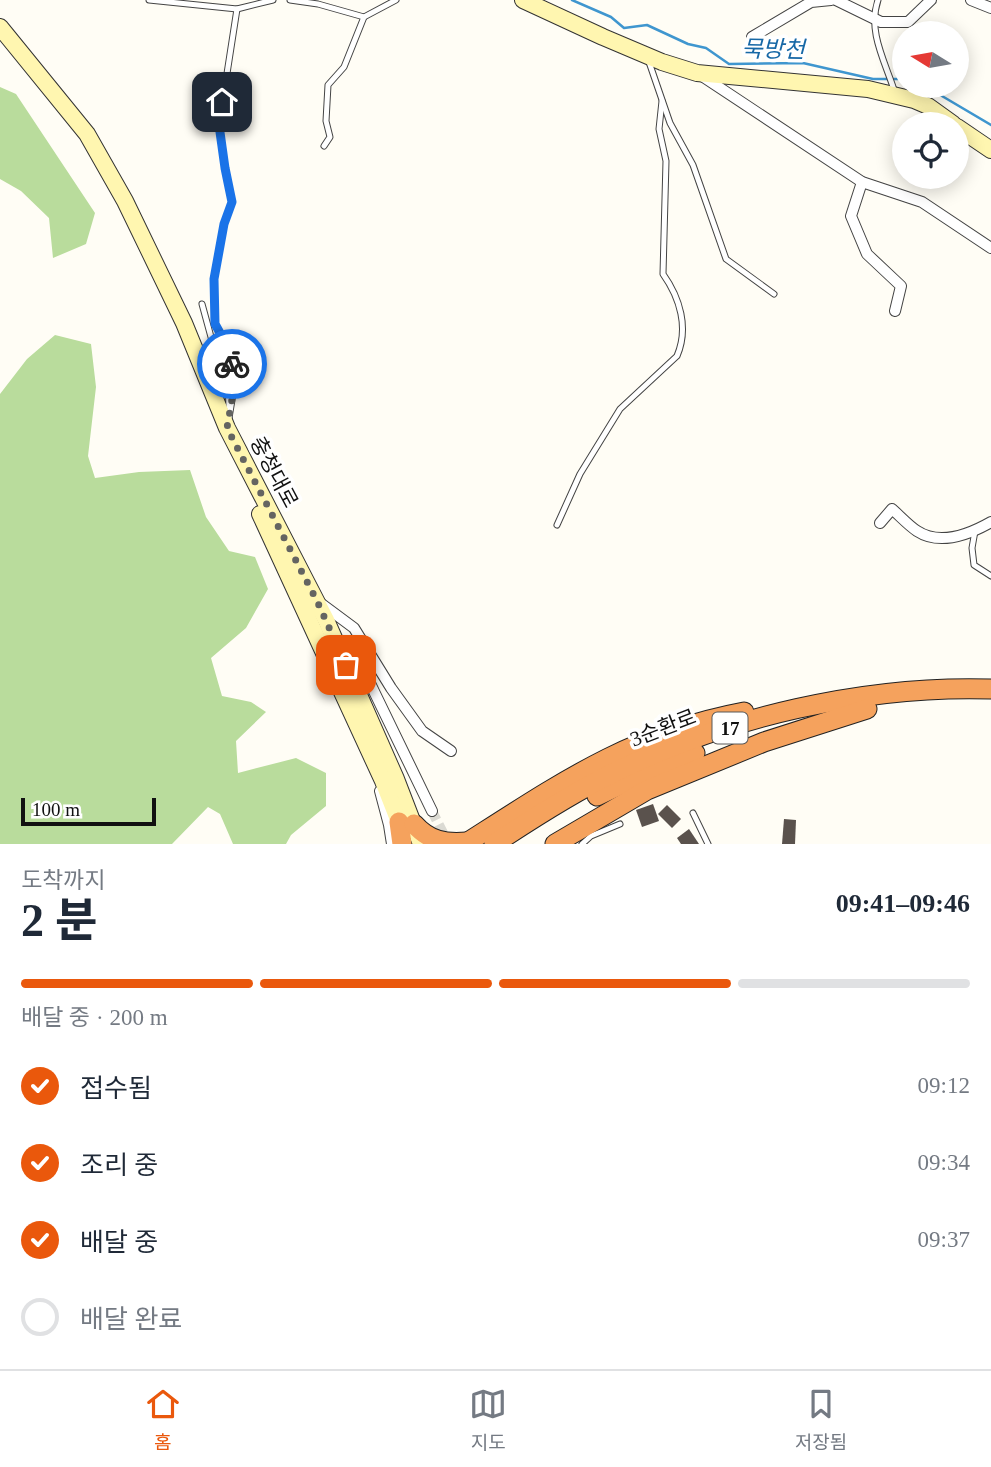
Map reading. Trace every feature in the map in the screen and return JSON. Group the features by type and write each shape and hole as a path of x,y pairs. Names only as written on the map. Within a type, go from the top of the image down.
{"highway":[{"name":"3순환로","path":"494,844 573,794 652,755 746,723 797,709 899,693 991,689"},
{"path":"402,844 407,823 433,839 447,843 466,843 591,765 688,725 730,715 843,701"},
{"name":"3순환로","path":"515,844 609,789 732,739 867,709 910,703 991,702"},
{"path":"555,844 647,790 775,738 867,709"}],"main road":[{"path":"523,0 647,55 697,73 892,92"},
{"name":"충청대로","path":"0,27 86,134 125,201 184,323 228,423 326,620 407,823 408,844"},
{"name":"충청대로","path":"0,42 78,140 115,204 224,431 358,728 407,823 421,844"},
{"path":"909,98 936,112"},
{"path":"969,135 991,150"}],"street":[{"path":"752,37 811,2 831,0"},
{"path":"836,0 881,22 908,22 931,0"},
{"path":"973,1 991,8"},
{"path":"697,73 862,182 922,202 991,248"},
{"path":"862,182 851,216 867,254 901,286 895,311"},
{"path":"880,523 892,509 919,532 936,538 975,531 991,522"},
{"path":"317,601 354,628 391,688 422,731 451,751"},
{"path":"326,620 368,679 432,811"},
{"path":"358,728 381,794 392,844"}],"lane":[{"path":"149,0 237,9 272,0"},
{"path":"290,0 318,4 364,17"},
{"path":"324,146 330,137 326,121 328,85 344,67 364,17 396,0"},
{"path":"878,0 873,18 892,84"},
{"path":"973,1 991,1"},
{"path":"228,423 236,376 225,342 215,324 214,279 224,224 232,202 219,125 237,9"},
{"path":"647,55 670,123 692,164 726,259 774,294"},
{"path":"558,525 580,474 620,409 677,356 681,346 681,307 673,287 663,274 666,161 659,129 662,102"},
{"path":"202,304 217,359 228,383 228,423"},
{"path":"975,531 972,548 974,565 991,576"},
{"path":"693,813 708,844"},
{"path":"582,844 591,836 620,824"}],"green space":[{"path":"0,87 16,94 95,213 86,244 53,258 49,218 21,191 0,179"},
{"path":"55,335 91,344 96,387 88,456 95,478 139,472 190,470 206,517 229,551 255,557 268,589 246,628 211,658 222,696 251,702 266,712 236,741 238,773 296,758 326,773 326,806 291,835 286,844 233,844 220,814 208,807 172,844 0,844 0,394 27,359"}],"building":[{"path":"653,804 659,821 642,827 636,810"},
{"path":"667,805 681,819 672,828 658,814"},
{"path":"784,819 796,820 795,844 782,844"},
{"path":"689,829 699,844 681,844 677,838"}],"waterway":[{"name":"묵방천","path":"572,0 611,17 624,28 647,25 688,44 706,48 729,64 803,63 873,79 892,79"},
{"name":"묵방천","path":"945,98 991,125"}],"tunnel":[{"path":"432,811 447,841"}],"way so far":[{"path":"232,364 236,376 227,428 317,601 346,665"}],"route":[{"path":"222,102 219,125 232,202 224,224 214,279 215,324 225,342 232,364"}]}
